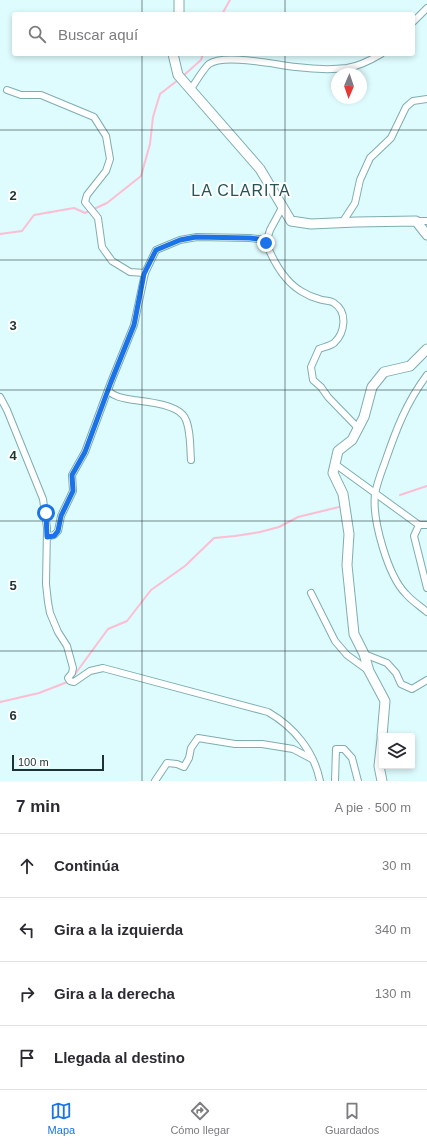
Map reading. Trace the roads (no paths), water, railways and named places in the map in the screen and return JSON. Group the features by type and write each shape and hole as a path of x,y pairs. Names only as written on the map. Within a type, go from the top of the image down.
{"street":[{"path":"179,0 179,12"},
{"path":"415,20 427,8"},
{"path":"173,56 178,75 260,169 291,221 310,224 427,221"},
{"path":"188,86 208,64 221,60 246,60 296,67 349,68 367,63 378,56"},
{"path":"7,90 21,95 41,94 94,117 106,136 110,159 106,171 86,195 85,202 98,218 102,247 112,261 130,272 144,274"},
{"path":"342,222 356,203 360,180 370,158 391,138 406,107 413,101 427,100"},
{"path":"283,206 270,230 266,243 286,278 303,292 319,299 334,302 341,310 344,319 343,332 334,343 320,349 311,367 314,380 358,428"},
{"path":"416,221 427,235"},
{"path":"47,537 54,536 58,531 61,516 73,491 72,475 85,452 134,325 144,274 156,250 180,240 196,237 250,238 267,240"},
{"path":"382,733 385,701 369,671 364,654 354,634 347,565 349,534 343,494 333,473 338,451 352,440 364,417 372,387 384,372 410,366 427,349"},
{"path":"427,375 417,388 400,418 376,494 378,530 384,551 394,576 405,594 427,612"},
{"path":"108,391 115,396 158,404 174,410 183,416 187,424 191,460"},
{"path":"0,397 43,499 46,513 46,584 48,602 50,613 55,625 67,646 73,668 72,673 68,678 70,681 74,682 90,671 103,668 268,712 287,724 299,737 312,759 320,781"},
{"path":"335,464 418,525 427,525"},
{"path":"418,525 414,536 427,588"},
{"path":"311,593 335,641 347,655 369,671"},
{"path":"364,654 387,663 396,674 401,684 412,689 427,680"},
{"path":"155,781 167,763 177,764 184,767 189,758 191,748 198,738 235,744 262,744 293,749 312,759"},
{"path":"335,781 336,749 344,749 352,758 358,781"},
{"path":"380,769 382,781"}],"waterway":[{"path":"223,12 230,0"},
{"path":"183,76 201,60 202,56"},
{"path":"0,234 22,231 34,215 74,208 85,213 107,203 141,176 150,144 153,117 160,94 178,80"},
{"path":"400,495 427,486"},
{"path":"0,702 39,693 70,681 108,629 127,621 151,590 185,566 214,538 260,532 279,527 298,517 339,507"}],"district":[{"name":"LA CLARITA","path":"241,190"}]}
